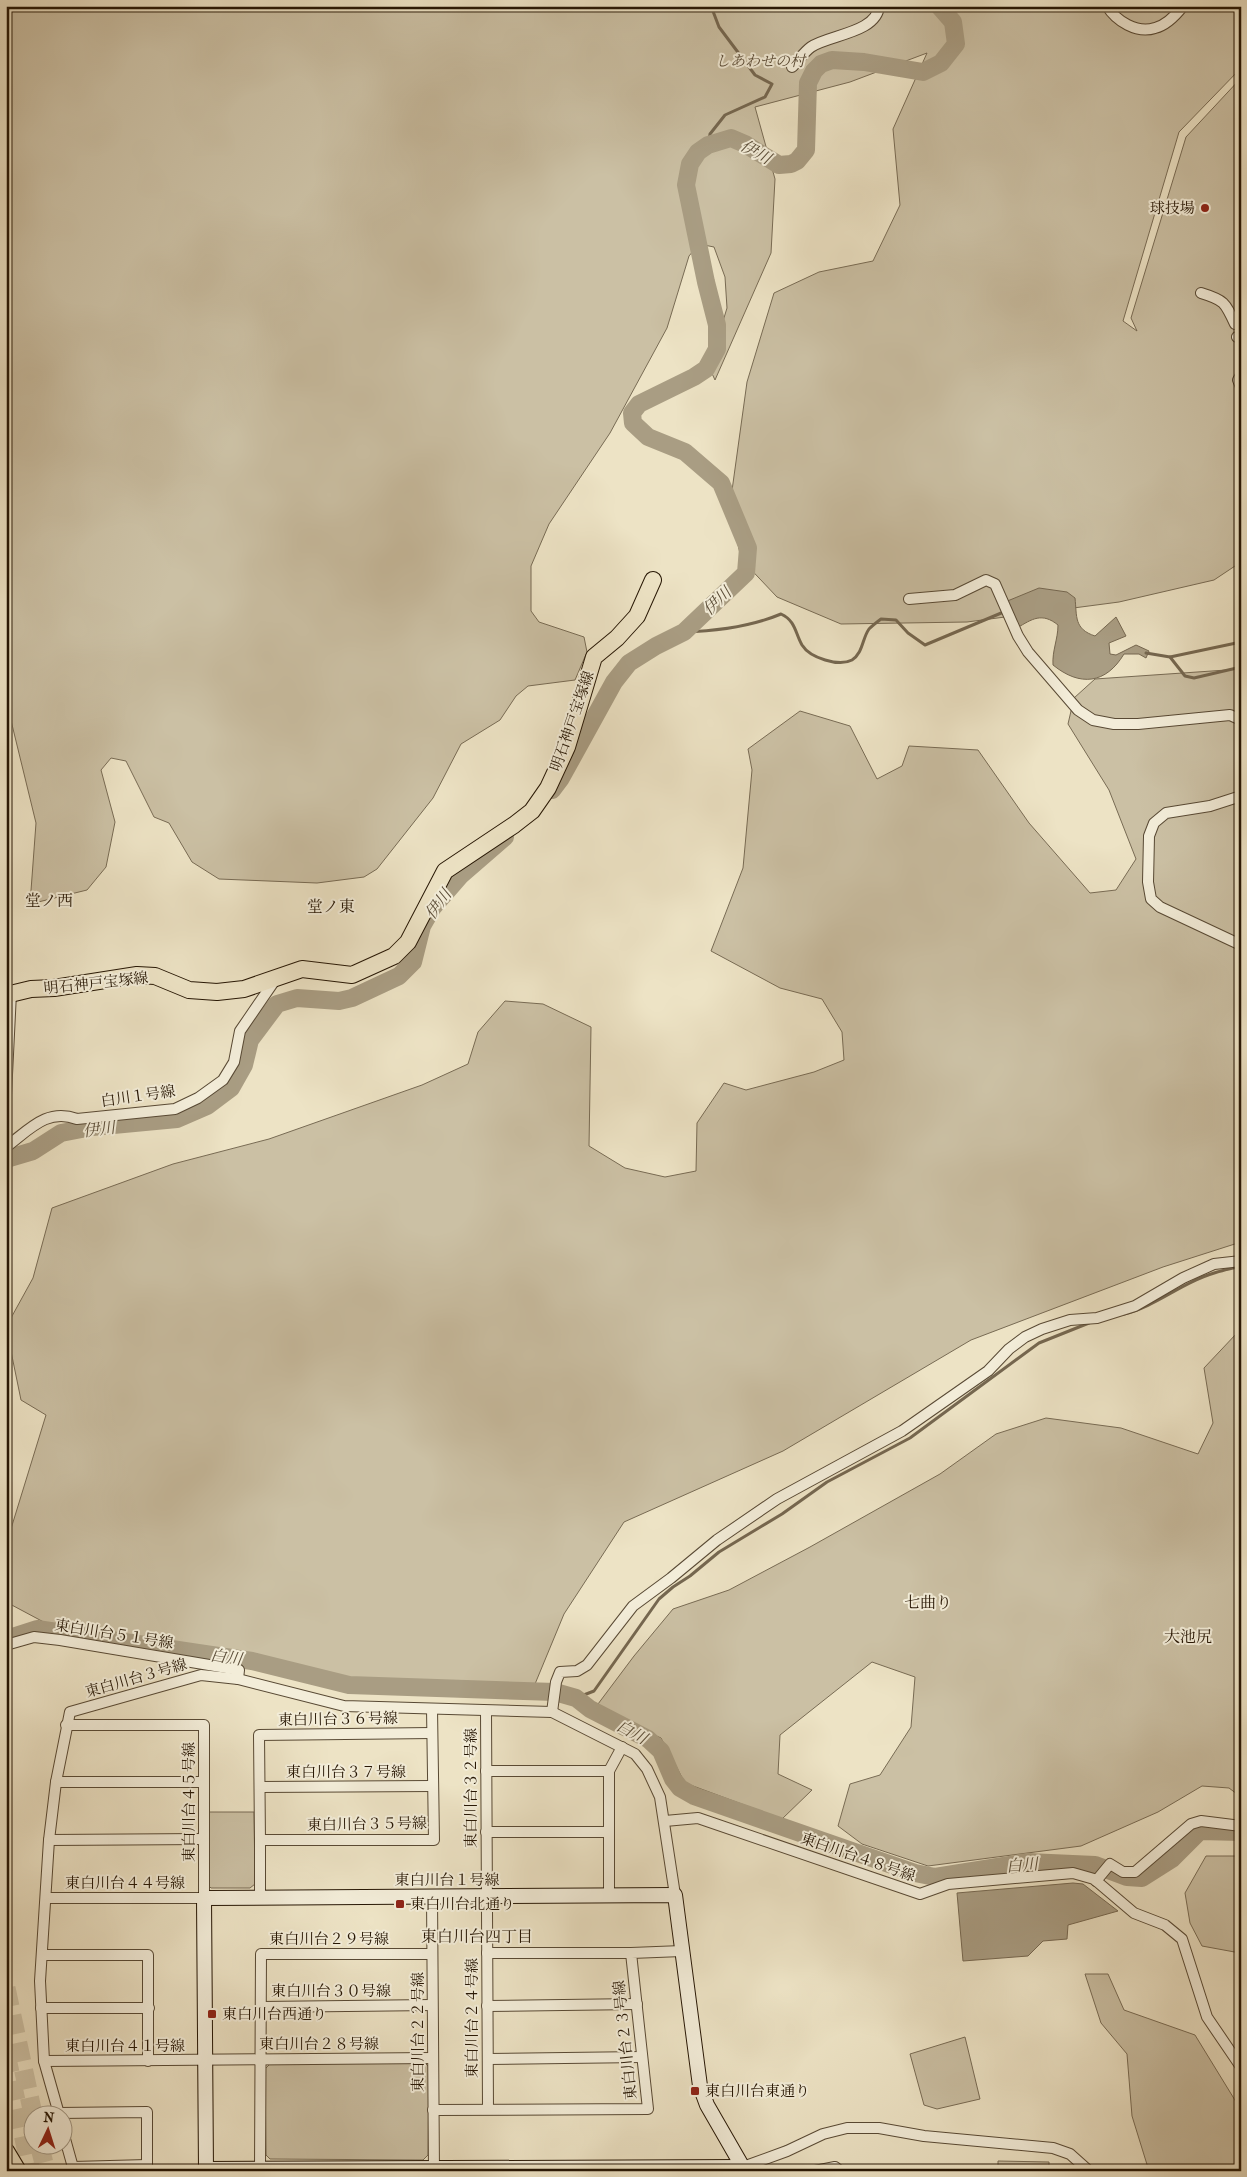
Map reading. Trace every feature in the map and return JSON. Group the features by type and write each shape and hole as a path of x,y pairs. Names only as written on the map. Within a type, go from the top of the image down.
{"main road":[{"name":"明石神戸宝塚線","path":"8,994 137,975 155,976 189,990 217,992 244,989 275,980 302,969 352,975 394,956 408,942 445,871 532,811 548,788 567,747 594,657 617,638 637,616 652,580"},
{"path":"6,2151 18,2171"}],"street":[{"path":"792,67 812,46 846,35 870,23 879,11 879,6"},
{"path":"1107,6 1118,19 1134,28 1154,29 1167,22 1183,6"},
{"path":"1201,293 1220,299 1227,306 1238,329"},
{"path":"1241,375 1238,380 1241,387"},
{"path":"909,599 955,595 986,580 996,584 1028,652 1078,710 1093,720 1114,724 1138,724 1230,716 1241,720"},
{"path":"1241,796 1210,806 1166,813 1154,823 1149,836 1148,882 1151,899 1160,907 1241,946"},
{"name":"白川１号線","path":"6,1147 46,1117 64,1114 77,1119 175,1110 198,1098 223,1080 234,1062 240,1031 275,980"},
{"path":"6,1095 8,994"},
{"path":"552,1712 556,1682 560,1672 577,1671 587,1665 632,1606 671,1578 717,1540 777,1499 876,1448 902,1432 988,1371 1009,1349 1025,1337 1042,1328 1070,1320 1097,1318 1135,1306 1183,1278 1214,1264 1241,1261"},
{"name":"東白川台５１号線","path":"6,1645 34,1637 70,1642 239,1670 238,1679"},
{"name":"東白川台３号線","path":"66,1725 70,1712 200,1675 238,1679 344,1706 552,1712 635,1754 647,1768 660,1797 675,1895"},
{"name":"東白川台３５号線","path":"260,1840 434,1840 432,1709"},
{"name":"東白川台３２号線","path":"486,1710 487,1896"},
{"path":"56,2104 44,2061 40,1980 49,1840 56,1782 66,1725"},
{"name":"東白川台４５号線","path":"66,1725 204,1725 204,1898"},
{"name":"東白川台３６号線","path":"260,1840 259,1735 432,1733"},
{"path":"609,1896 609,1771 622,1747"},
{"path":"486,1771 609,1771"},
{"path":"56,1782 204,1782"},
{"name":"東白川台３７号線","path":"260,1787 433,1786"},
{"name":"東白川台４８号線","path":"665,1821 698,1818 920,1894 948,1884 1073,1873 1096,1881 1134,1913 1165,1925 1182,1939 1207,2017 1241,2067"},
{"path":"1096,1881 1110,1864 1123,1872 1135,1872 1191,1824 1196,1822 1241,1826"},
{"path":"486,1832 609,1832"},
{"path":"49,1840 204,1839"},
{"path":"260,1840 260,1898"},
{"path":"675,1895 700,2086 707,2105 744,2169"},
{"name":"東白川台１号線","path":"204,1898 675,1895"},
{"name":"東白川台２２号線","path":"432,1896 434,2169"},
{"name":"東白川台２４号線","path":"487,1896 488,2109"},
{"name":"東白川台４４号線","path":"46,1898 204,1898"},
{"path":"204,1898 206,2170 260,2168 744,2169 823,2134 847,2128 879,2128 924,2136 1053,2148 1070,2154 1089,2171"},
{"path":"487,1953 682,1951"},
{"name":"東白川台２３号線","path":"433,2110 648,2109 631,1953"},
{"name":"東白川台２９号線","path":"260,2168 261,1954 432,1954"},
{"path":"42,1955 148,1955 148,2061"},
{"path":"487,2006 636,2004"},
{"name":"東白川台３０号線","path":"261,2007 432,2006"},
{"path":"41,2008 149,2008"},
{"path":"488,2059 642,2057"},
{"name":"東白川台２８号線","path":"205,2061 432,2058"},
{"name":"東白川台４１号線","path":"44,2061 205,2061"},
{"path":"70,2154 74,2169 147,2168 147,2112 72,2114"},
{"path":"815,2171 835,2167 840,2171"}],"green space":[{"name":"しあわせの村","path":"6,6 1241,6 1241,68 1179,132 1123,321 1137,331 1131,318 1186,137 1241,78 1241,562 1214,580 1119,602 967,622 841,624 777,597 741,559 730,505 747,382 774,293 819,272 873,261 900,205 893,129 927,53 850,82 755,107 775,179 771,253 715,380 709,367 727,308 725,277 714,247 699,244 689,256 667,328 610,433 549,524 531,566 531,611 539,622 584,637 587,652 575,680 528,686 516,696 500,720 461,744 433,798 377,869 364,877 317,883 219,879 192,862 169,823 154,817 126,761 111,758 101,770 115,822 106,867 87,890 30,904 36,823 6,700"},
{"path":"1241,669 1241,1242 1163,1267 971,1340 783,1451 624,1522 564,1614 535,1684 344,1681 286,1665 257,1654 53,1627 8,1603 6,1545 46,1415 21,1400 6,1327 33,1278 52,1208 173,1164 269,1139 422,1085 468,1064 478,1032 505,1001 543,1004 591,1027 589,1146 625,1168 665,1177 696,1171 697,1123 724,1083 746,1090 814,1072 844,1060 842,1032 822,999 780,988 711,951 743,868 752,770 748,749 800,711 850,726 877,779 902,766 909,746 978,750 1029,823 1090,893 1116,890 1136,859 1109,790 1068,724 1074,698 1095,679"},
{"path":"1237,1333 1241,1333 1241,1797 1229,1788 1202,1786 1158,1812 1081,1846 928,1866 862,1844 838,1826 850,1784 880,1775 911,1727 915,1677 872,1662 780,1735 778,1774 812,1790 782,1819 685,1783 661,1738 619,1719 598,1704 673,1609 729,1590 810,1547 940,1474 996,1434 1046,1418 1121,1428 1198,1454 1213,1423 1204,1368"},
{"path":"208,1812 254,1812 255,1884 250,1888 211,1888 207,1884"},
{"path":"1206,1856 1241,1856 1241,1955 1240,1953 1202,1946 1190,1923 1185,1893"},
{"path":"1085,1974 1108,1974 1124,2010 1195,2035 1241,2110 1241,2171 1149,2171 1132,2116 1127,2054 1101,2023"},
{"path":"965,2037 980,2099 937,2109 924,2105 910,2054"},
{"path":"272,2062 424,2062 429,2067 428,2155 423,2160 270,2159 266,2155 265,2069"},
{"path":"998,2161 1049,2162 1049,2171 998,2171"}],"shaded area":[{"path":"1039,588 1067,592 1075,598 1080,626 1083,630 1095,636 1116,617 1126,636 1109,643 1110,654 1116,655 1136,645 1149,651 1146,658 1139,654 1124,654 1109,671 1092,679 1073,677 1063,672 1053,665 1058,625 1047,619 1037,618 1017,628 1005,602"},
{"path":"1073,1883 1083,1884 1118,1911 1068,1925 1067,1939 1043,1941 1028,1956 963,1961 957,1893"}],"waterway":[{"path":"708,145 710,134 725,115 765,97 772,84 755,75 719,27 711,6"},
{"name":"伊川","path":"552,790 561,778 614,682 629,663 656,646 684,632 746,573 748,548 721,483 685,452 648,437 633,423 632,413 639,404 694,377 706,369 717,349 717,325 686,185 690,164 698,152 708,145 731,138 745,144 779,165 791,164 797,161 806,150 808,83 814,71 821,64 832,60 864,62 923,72 941,63 956,44 953,22 939,6"},
{"path":"684,632 734,628 781,614 790,620 802,645 811,654 833,662 846,662 856,657 869,629 881,619 896,620 908,633 925,645 1006,611"},
{"path":"1170,657 1241,642"},
{"path":"1146,653 1170,657 1185,676 1194,678 1241,667"},
{"name":"伊川","path":"6,1159 33,1151 61,1133 92,1127 177,1119 207,1106 231,1088 244,1065 250,1040 277,1004 297,998 339,1001 352,998 399,976 413,962 422,926 433,907 460,876 505,837"},
{"path":"1124,1314 1150,1304 1204,1277 1241,1266"},
{"path":"576,1698 594,1691 659,1599 719,1552 782,1514 827,1482 910,1438 1039,1343 1089,1323"},
{"name":"白川","path":"6,1639 37,1629 252,1661 349,1685 555,1692 576,1698 590,1709 648,1739 661,1751 673,1779 680,1788 694,1796 915,1873 935,1877 1028,1862 1095,1865 1127,1877 1142,1878 1172,1859 1200,1831 1241,1832"}],"tunnel":[{"path":"6,1988 31,2104"},
{"path":"6,2054 31,2171"},
{"path":"42,2154 46,2171"}],"place":[{"name":"球技場","path":"1205,208"},
{"name":"東白川台北通り","path":"400,1904"},
{"name":"東白川台西通り","path":"212,2014"},
{"name":"東白川台東通り","path":"695,2091"}],"district":[{"name":"堂ノ西","path":"49,900"},
{"name":"堂ノ東","path":"331,906"},
{"name":"七曲り","path":"928,1602"},
{"name":"大池尻","path":"1188,1636"},
{"name":"東白川台四丁目","path":"477,1936"}]}
